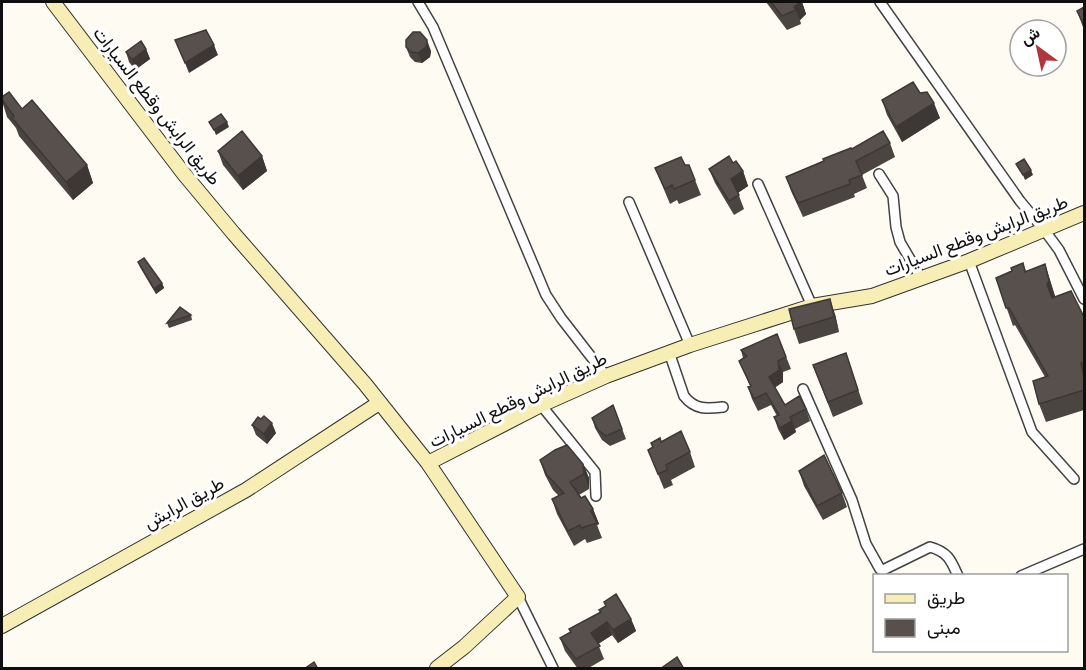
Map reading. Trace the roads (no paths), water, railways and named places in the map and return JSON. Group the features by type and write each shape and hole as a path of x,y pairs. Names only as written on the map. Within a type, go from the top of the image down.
{"main road":[{"name":"طريق الرابش وقطع السيارات","path":"54,2 184,174 428,464 541,405 606,376 669,352 813,306 872,296 969,261 1084,213"},
{"name":"طريق الرابش","path":"2,626 246,490 379,403"},
{"path":"428,464 518,597 437,669"}],"street":[{"path":"418,2 433,27 546,295 606,376"},
{"path":"880,2 1020,201 1059,250 1084,298"},
{"path":"879,174 893,196 900,242 921,278"},
{"path":"758,184 813,306"},
{"path":"629,202 690,345"},
{"path":"969,261 1032,432 1074,479"},
{"path":"669,352 688,402 704,409 723,407"},
{"path":"802,389 852,500 866,544 880,569 891,567 930,547 940,550 950,558 957,574"},
{"path":"541,405 595,472 596,496"},
{"path":"1026,574 1084,549"},
{"path":"518,597 553,669"}]}
